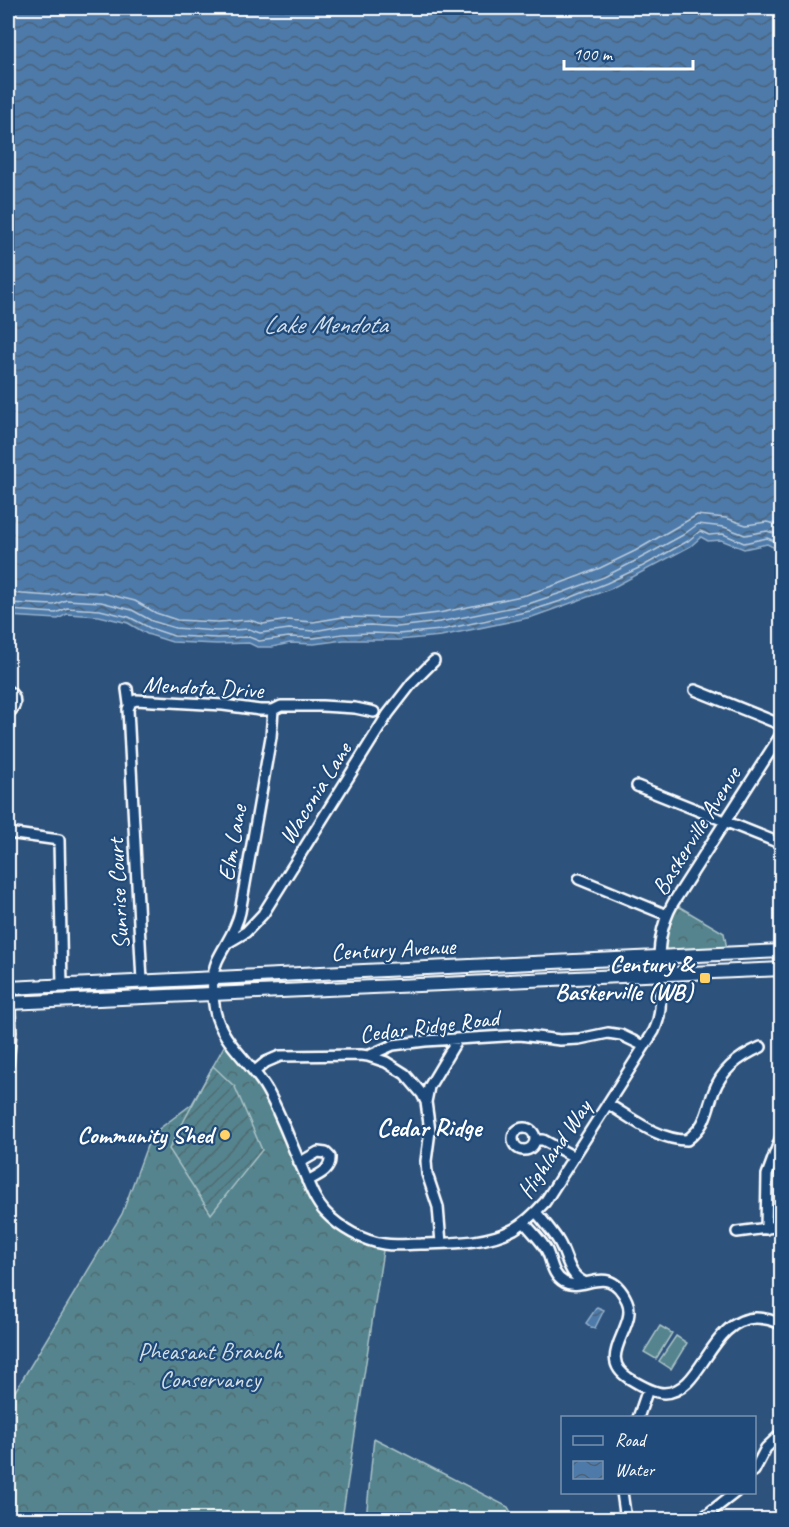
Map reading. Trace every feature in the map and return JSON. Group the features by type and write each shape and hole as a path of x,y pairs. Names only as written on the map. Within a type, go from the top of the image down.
{"main road":[{"name":"Century Avenue","path":"8,988 782,951"},
{"name":"Century Avenue","path":"9,1003 782,969"}],"street":[{"name":"Waconia Lane","path":"227,943 246,932 263,914 382,722 412,683 434,661"},
{"path":"127,689 129,704"},
{"path":"695,690 782,725"},
{"path":"8,691 13,694 15,702 13,709 8,713"},
{"name":"Mendota Drive","path":"133,804 128,709 129,704 136,700 273,710 281,706 331,707 374,712"},
{"name":"Elm Lane","path":"214,978 216,964 236,929 240,912 271,737 273,710"},
{"name":"Baskerville Avenue","path":"659,957 661,932 667,915 782,733"},
{"path":"638,786 782,844"},
{"name":"Sunrise Court","path":"133,804 142,981"},
{"path":"8,833 59,840 62,985"},
{"path":"579,879 667,915"},
{"name":"Highland Way","path":"214,978 215,1008 221,1028 232,1045 255,1071 273,1100 307,1181 326,1213 337,1223 360,1237 384,1244 441,1243 492,1238 516,1228 536,1212 550,1194 660,1018 659,957"},
{"path":"8,988 10,1041 8,1064"},
{"name":"Cedar Ridge Road","path":"255,1071 266,1062 280,1056 368,1056 393,1045 435,1040 520,1035 579,1040 608,1033 621,1035 644,1046"},
{"path":"426,1102 429,1087 457,1040"},
{"path":"608,1104 659,1136 687,1140 702,1125 714,1091 725,1072 748,1053 761,1047"},
{"path":"368,1056 386,1062 405,1074 426,1102 430,1131 426,1161 438,1207 441,1243"},
{"path":"766,1229 767,1175 774,1149 782,1134"},
{"path":"535,1140 543,1140 574,1157"},
{"path":"299,1163 318,1152 324,1152 330,1157 326,1169 307,1181"},
{"path":"536,1212 561,1244 565,1259 576,1277 584,1282"},
{"path":"524,1222 544,1247 553,1270 562,1281 569,1284 606,1281 619,1288 630,1310 615,1357 623,1374 648,1389 665,1393 683,1386 723,1334 737,1323 750,1318 767,1318 782,1325"},
{"path":"737,1232 782,1227"},
{"path":"639,1416 648,1389"},
{"path":"756,1467 766,1448 782,1433"},
{"path":"622,1494 626,1520"},
{"path":"700,1520 733,1494"}],"green space":[{"path":"673,903 724,933 728,954 659,957"},
{"name":"Pheasant Branch Conservancy","path":"228,1039 255,1071 310,1189 337,1223 384,1244 342,1519 8,1519 8,1403 122,1214 151,1135 192,1104"},
{"path":"213,1066 235,1087 262,1150 211,1214 169,1149"},
{"path":"660,1326 672,1333 656,1359 644,1352"},
{"path":"676,1336 687,1343 671,1369 659,1361"},
{"path":"374,1438 508,1507 515,1519 366,1519"}],"water":[{"name":"Lake Mendota","path":"8,8 781,8 781,551 767,544 744,549 721,540 708,541 701,537 691,546 610,589 532,617 441,636 398,640 290,643 272,647 257,647 249,643 172,642 147,634 128,623 99,616 67,614 58,619 8,616"},
{"path":"597,1307 604,1310 595,1328 586,1323"}],"place":[{"name":"Century & Baskerville (WB)","path":"705,978"},
{"name":"Community Shed","path":"225,1135"}],"district":[{"name":"Cedar Ridge","path":"429,1127"}]}
